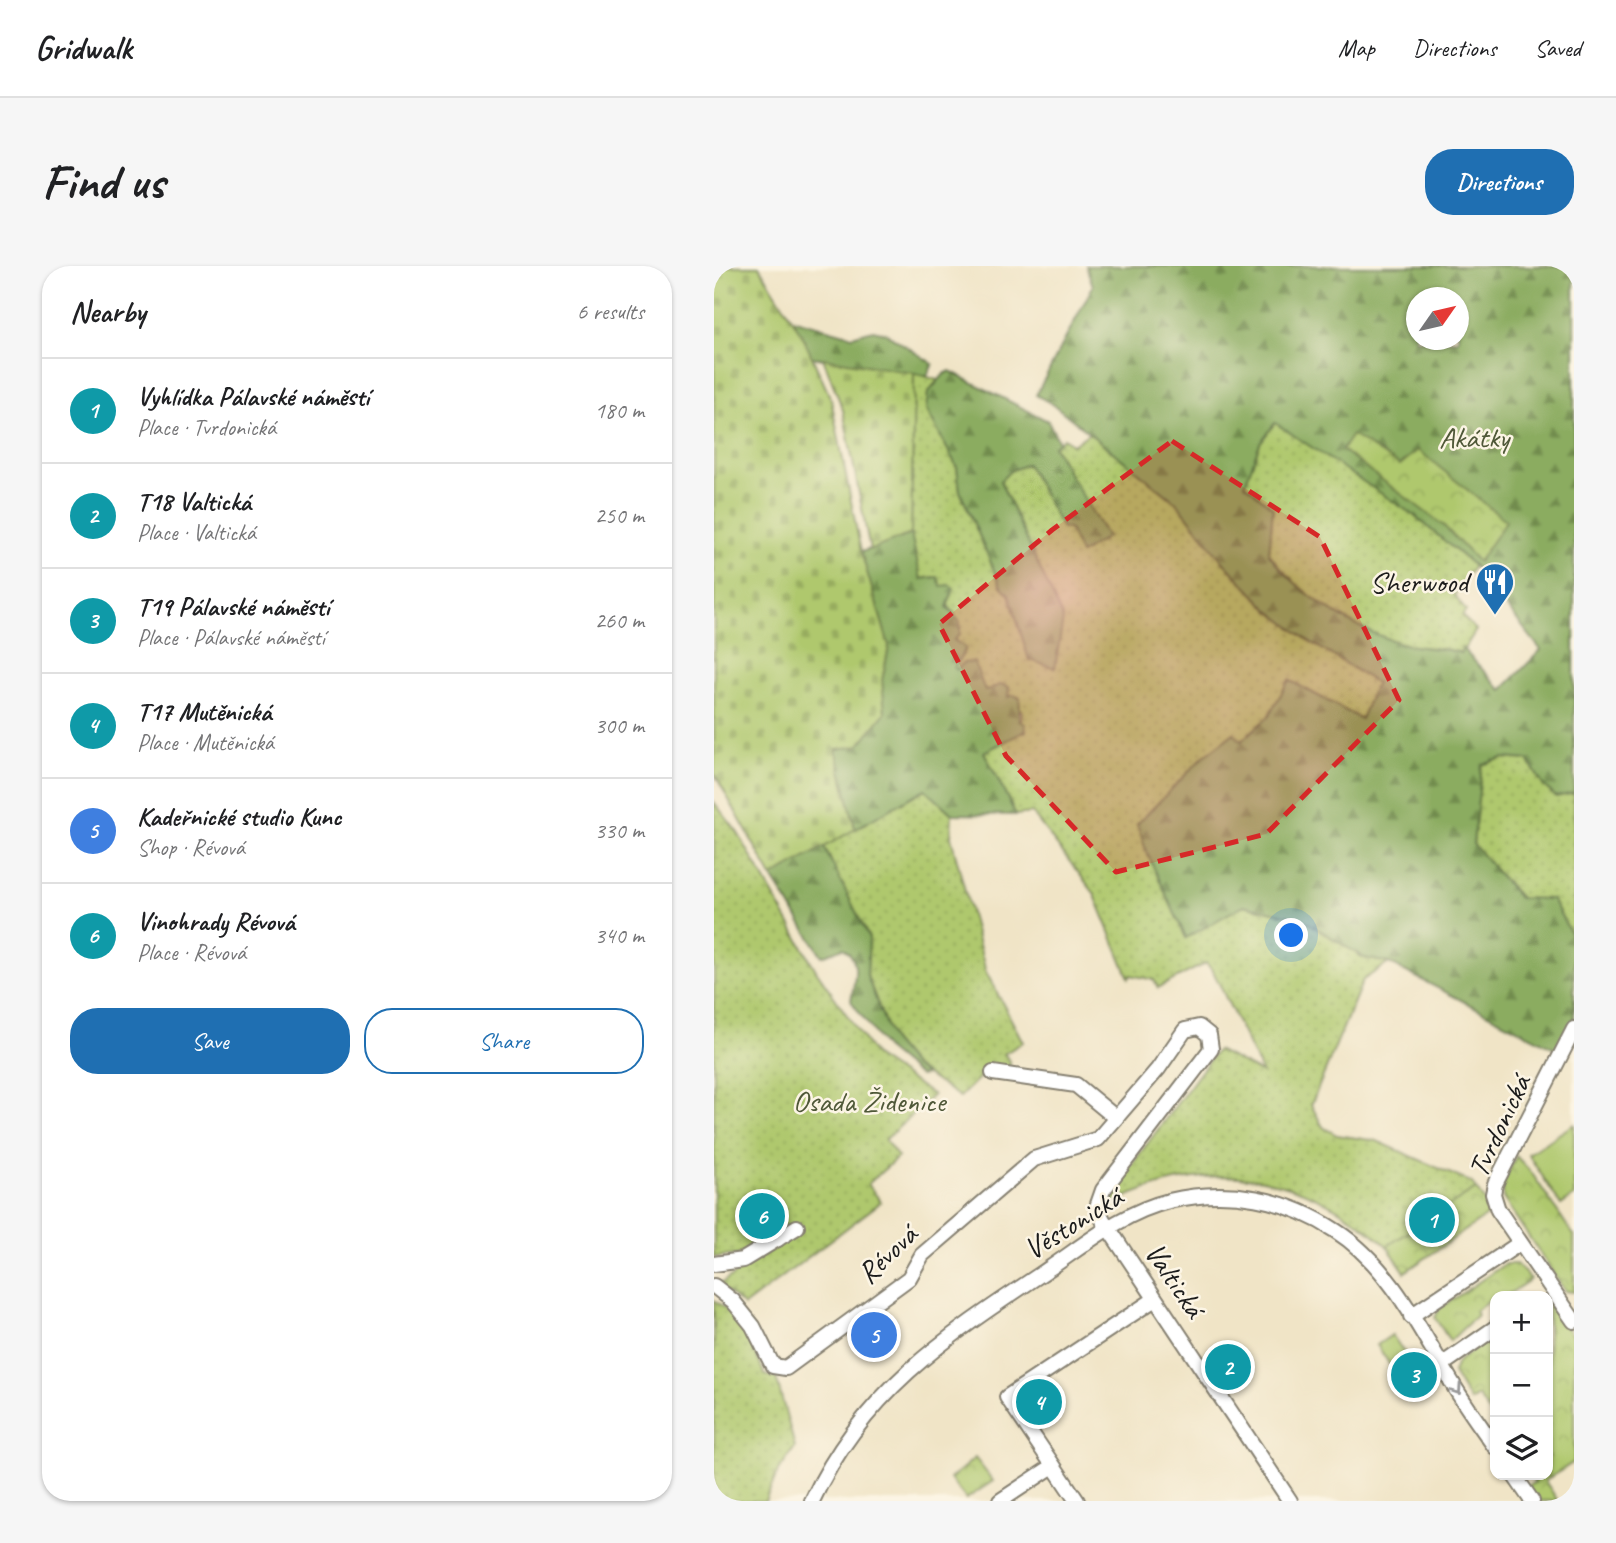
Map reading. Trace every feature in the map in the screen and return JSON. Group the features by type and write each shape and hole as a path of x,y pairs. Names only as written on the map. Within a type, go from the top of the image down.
{"street":[{"name":"Révová","path":"714,1286 733,1301 747,1318 773,1366 786,1368 906,1281 922,1255 1034,1159 1092,1142 1116,1118 1185,1030 1195,1026 1209,1035 1212,1046 1098,1198 1099,1213 1108,1228"},
{"name":"Tvrdonická","path":"1545,1291 1520,1242 1497,1208 1493,1194 1494,1184 1574,1028"},
{"path":"993,1073 1076,1085 1116,1118"},
{"name":"Věstonická","path":"812,1501 850,1434 904,1373 944,1340 1108,1228 1153,1206 1197,1196 1244,1196 1281,1203 1325,1224 1357,1246 1379,1270 1411,1315 1490,1439"},
{"path":"764,1218 779,1239"},
{"path":"714,1264 743,1260 797,1227"},
{"name":"Valtická","path":"1108,1228 1290,1501"},
{"path":"1411,1315 1520,1242"},
{"path":"1077,1501 1007,1398 1155,1299"},
{"name":"Tvrdonická","path":"1553,1300 1574,1321"},
{"path":"1443,1364 1490,1331"},
{"path":"1000,1501 1053,1466"},
{"path":"1517,1480 1532,1501"}],"highlighted area":[{"path":"1172,441 1320,537 1399,700 1266,834 1116,872 1006,756 939,624 1052,530"}],"green space":[{"path":"714,266 759,266 803,337 831,399 861,552 889,646 882,680 885,713 858,746 836,749 855,829 772,877 714,773"},
{"name":"Akátky","path":"1086,266 1574,266 1574,793 1556,797 1543,785 1528,760 1503,758 1482,765 1473,844 1519,898 1552,899 1574,939 1574,1023 1558,1050 1389,963 1364,958 1302,919 1244,905 1186,938 1147,853 1137,824 1203,757 1234,733 1241,741 1268,717 1289,680 1361,719 1376,683 1306,639 1269,610 1225,564 1178,504 1054,405 1036,395 1093,286","holes":["1275,423 1415,516 1474,566 1541,650 1502,690 1462,648 1461,653 1388,639 1349,622 1313,598 1296,584 1269,554 1273,508 1245,484 1260,443"]},
{"path":"792,319 852,336 873,330 886,333 933,364 927,376 812,357"},
{"path":"823,358 914,373 911,534 870,550 843,410"},
{"path":"950,371 1048,421 1059,442 1053,446 1107,537 1080,554 1069,529 1062,528 1027,464 1010,471 1000,481 1063,619 1055,668 1029,660 1009,594 1001,586 960,491 957,467 926,409 928,393 944,374"},
{"path":"914,373 938,380 932,387 938,431 957,467 960,491 1001,586 1009,594 1029,660 1063,619 1000,481 1010,471 1027,463 1062,528 1069,529 1081,554 1106,537 1053,446 1064,438 1073,445 1089,433 1178,504 1225,564 1269,610 1306,639 1376,683 1361,719 1289,680 1268,717 1241,742 1234,733 1203,757 1137,825 1244,905 1302,919 1364,958 1389,963 1363,980 1311,1105 1323,1127 1337,1135 1377,1141 1472,1183 1476,1189 1387,1246 1355,1220 1321,1200 1287,1186 1251,1178 1215,1176 1178,1181 1140,1191 1103,1208 1101,1200 1115,1187 1217,1050 1262,1073 1213,971 1206,963 1158,988 1154,980 1131,975 1129,978 1094,893 1032,813 1016,815 984,752 1021,722 1022,711 1012,697 985,691 977,674 959,667 957,670 954,668 965,651 954,640 954,612 947,604 938,580 934,577 921,579 918,575 911,534"},
{"path":"1275,422 1415,516 1474,566 1454,595 1466,611 1462,616 1476,630 1462,653 1408,645 1350,622 1313,598 1269,553 1273,508 1245,484 1260,443"},
{"path":"1352,435 1400,465 1418,450 1506,521 1478,562 1444,526 1342,450"},
{"path":"911,534 921,579 938,577 941,586 950,585 954,588 947,607 960,622 960,634 954,640 966,648 954,668 957,670 963,663 974,662 985,691 1005,685 1009,687 1008,697 1014,695 1020,698 1019,720 1025,724 1026,731 984,752 1016,815 952,814 925,789 855,829 836,749 858,746 885,712 882,680 889,646 861,552"},
{"path":"1503,758 1528,760 1543,785 1556,797 1574,793 1574,939 1520,898 1473,845 1481,765"},
{"path":"925,789 952,814 951,837 986,972 1023,1042 1004,1054 1010,1061 1009,1069 991,1066 960,1097 913,1066 892,1041 867,976 868,938 824,847"},
{"name":"Osada Židenice","path":"714,802 738,833 817,972 876,1057 933,1095 885,1140 898,1157 868,1184 881,1202 744,1306 719,1285 800,1230 779,1224 767,1211 756,1218 761,1228 758,1245 738,1255 714,1257"},
{"path":"824,847 869,938 867,976 892,1041 913,1066 926,1075 919,1076 885,1048 851,1001 855,973 853,959 843,948 822,956 772,877"},
{"path":"1574,1124 1574,1196 1561,1205 1528,1154"},
{"path":"1516,1156 1531,1172 1574,1236 1574,1292 1565,1291 1503,1198 1503,1184"},
{"path":"1476,1189 1492,1212 1405,1272 1387,1246"},
{"path":"1505,1264 1516,1264 1531,1279 1513,1291 1490,1291 1490,1302 1475,1311 1477,1315 1450,1341 1435,1318 1439,1309"},
{"path":"714,1300 739,1323 765,1375 776,1377 795,1447 777,1474 765,1501 714,1501"},
{"path":"1553,1310 1574,1338 1574,1462 1553,1476"},
{"path":"1392,1335 1415,1368 1399,1379 1377,1345"},
{"path":"1490,1339 1490,1414 1478,1396 1470,1401 1453,1373 1457,1362"},
{"path":"975,1458 993,1481 966,1499 950,1479"},
{"path":"1534,1480 1547,1480 1558,1501 1538,1501 1528,1486 1535,1482"}],"place":[{"name":"Sherwood","path":"1495,616"},
{"name":"Vinohrady Révová","path":"762,1216"},
{"name":"Vyhlídka Pálavské náměstí","path":"1432,1220"},
{"name":"Kadeřnické studio Kunc","path":"874,1335"},
{"name":"T18 Valtická","path":"1228,1367"},
{"name":"T19 Pálavské náměstí","path":"1414,1375"},
{"name":"T17 Mutěnická","path":"1039,1402"}]}
